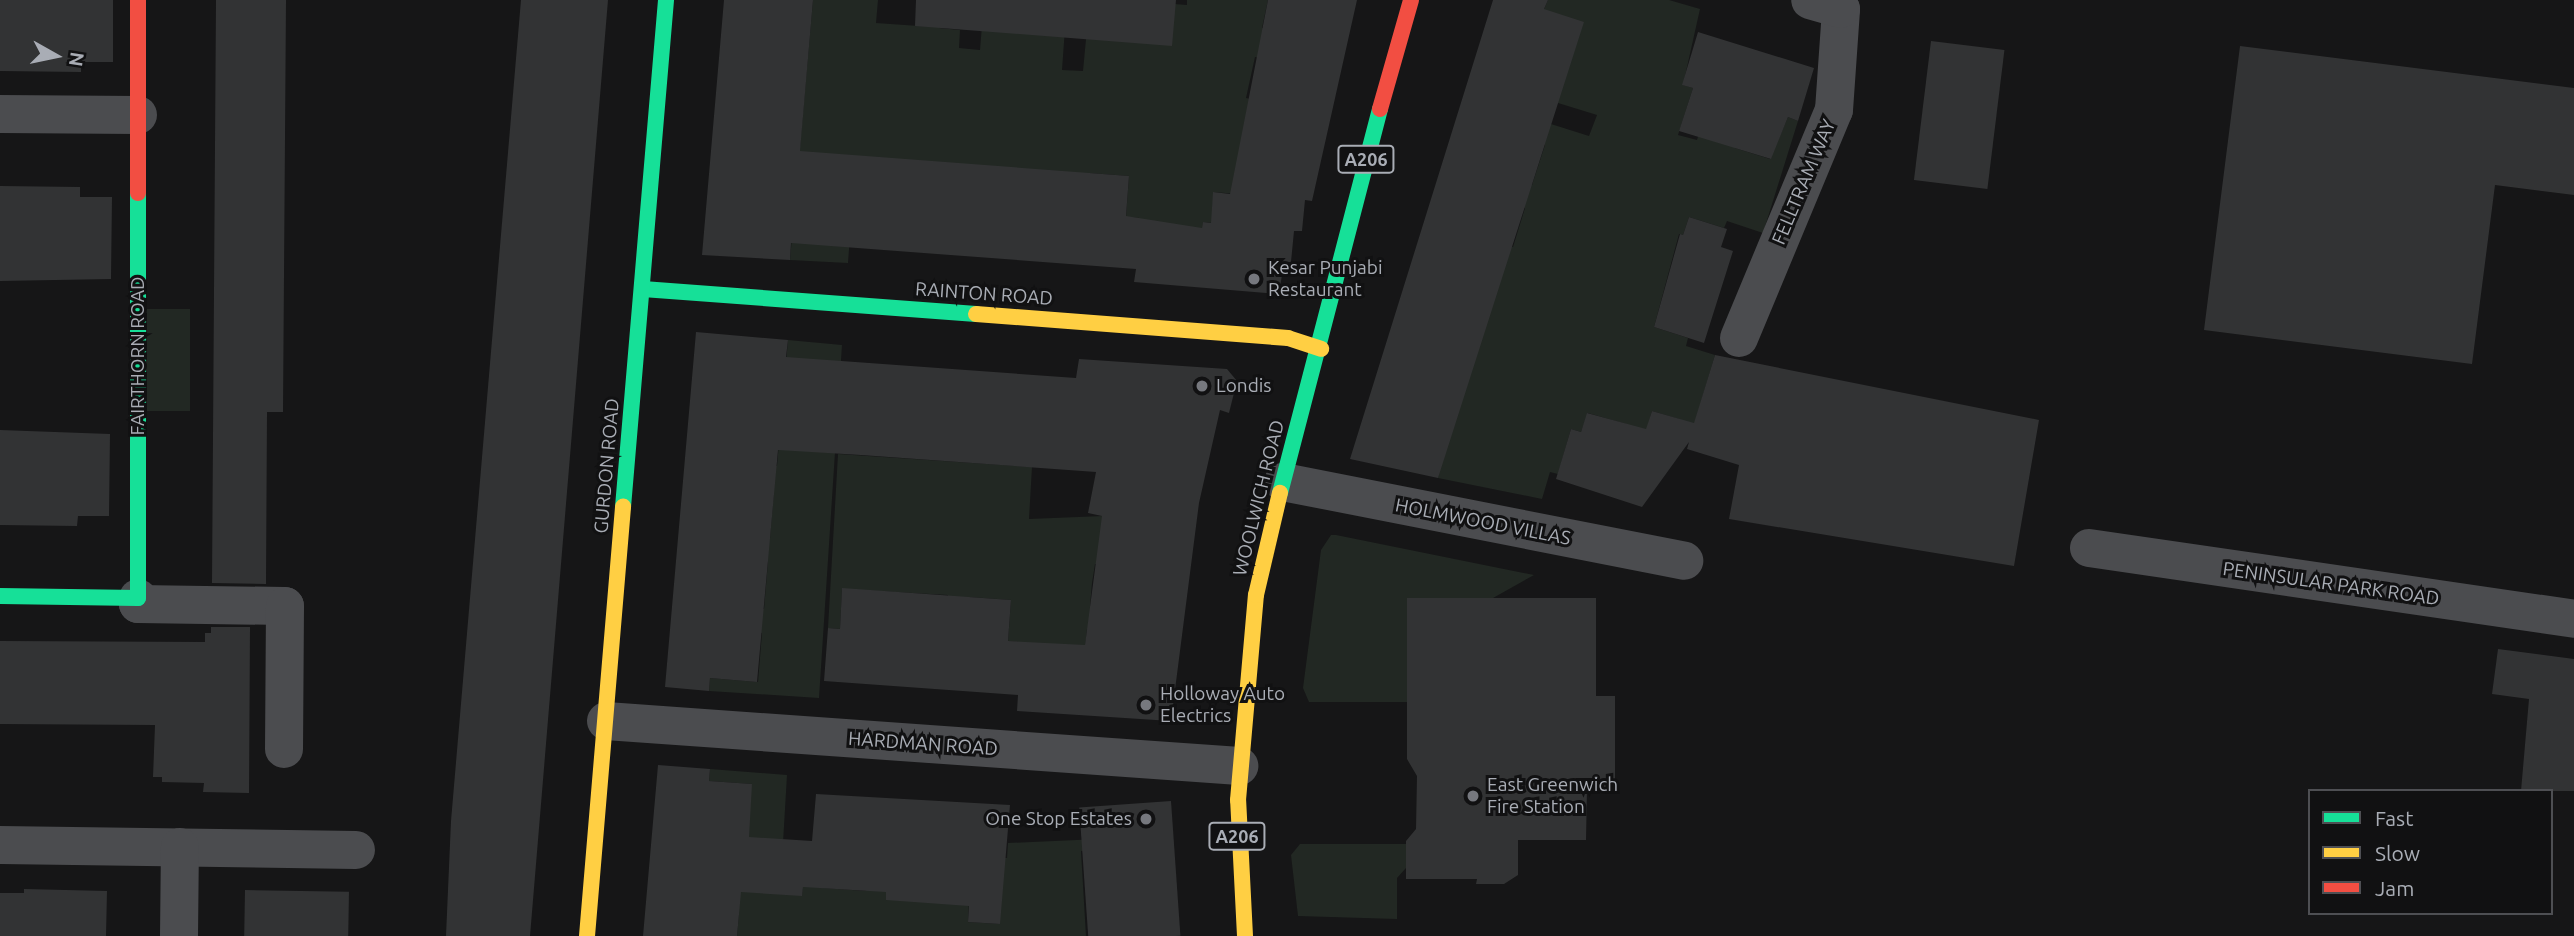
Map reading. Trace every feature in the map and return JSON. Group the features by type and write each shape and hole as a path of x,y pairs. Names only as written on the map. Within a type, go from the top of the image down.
{"street":[{"name":"FAIRTHORN ROAD","path":"138,0 138,598"},
{"name":"GURDON ROAD","path":"587,936 666,0"},
{"name":"WOOLWICH ROAD","path":"1245,936 1237,852 1239,766 1256,595 1283,482 1321,349 1334,274 1411,0"},
{"name":"FELLTRAM WAY","path":"1739,338 1834,110 1841,9 1811,0"},
{"path":"0,114 138,114"},
{"name":"RAINTON ROAD","path":"643,289 1288,338 1321,349"},
{"name":"HOLMWOOD VILLAS","path":"1283,482 1684,561"},
{"name":"PENINSULAR PARK ROAD","path":"2089,548 2574,620"},
{"path":"0,596 138,598 138,604 285,606 284,749"},
{"name":"HARDMAN ROAD","path":"606,721 1239,766"},
{"path":"0,845 356,850"},
{"path":"179,936 180,848"}],"shaded area":[{"path":"813,0 878,0 876,23 919,26 940,0 939,28 960,30 959,48 980,50 984,0 1067,0 1062,70 1083,71 1086,39 1122,0 1187,5 1187,0 1268,0 1262,28 1295,35 1289,64 1255,57 1246,98 1279,105 1259,196 1214,192 1212,212 1252,216 1251,227 1203,222 1201,244 1137,248 1139,218 1126,217 1129,176 1089,173 853,195 848,263 790,260"},
{"path":"1548,0 1669,0 1700,9 1683,85 1693,88 1678,135 1697,140 1705,113 1749,105 1735,148 1770,159 1788,117 1798,121 1763,233 1727,221 1724,228 1689,217 1683,235 1679,234 1654,327 1688,338 1686,346 1715,355 1689,442 1679,419 1652,411 1641,449 1626,424 1588,413 1581,432 1571,429 1558,474 1550,472 1542,499 1438,478 1474,235 1513,247 1525,208 1487,196 1494,173 1532,185 1545,145 1513,112 1589,136 1597,115 1558,103 1544,9"},
{"path":"146,309 190,309 190,411 146,411"},
{"path":"788,340 842,345 819,698 709,691 710,678 758,682 762,633 714,628 716,605 764,609 768,562 722,534 770,538 774,491 729,462 777,466"},
{"path":"838,454 1032,467 1029,519 1103,516 1135,569 1095,564 1092,583 1090,606 1130,611 1127,633 1087,629 1085,649 1008,641 1011,600 969,597 966,638 945,636 948,595 842,589 840,629 828,628"},
{"path":"1331,535 1534,575 1493,598 1411,599 1407,702 1309,702 1303,688 1321,550"},
{"path":"710,769 787,775 780,894 802,895 806,847 823,888 866,891 889,852 886,900 969,897 968,922 1000,924 994,858 1007,858 1008,843 1121,838 1122,848 1081,851 1086,936 737,936 739,913 698,910 752,784 709,781"},
{"path":"1300,844 1406,844 1406,868 1397,878 1397,919 1298,916 1291,855"}],"building":[{"path":"0,0 113,0 113,62 81,62 81,72 0,71"},
{"path":"216,0 286,0 283,412 267,412 266,584 212,583"},
{"path":"521,0 608,0 530,936 446,936 451,821"},
{"path":"724,0 813,0 800,151 1129,176 1126,216 1202,228 1203,222 1211,223 1213,192 1230,194 1268,0 1357,0 1312,201 1305,200 1302,231 1294,231 1291,262 1284,262 1279,294 1134,282 1136,269 791,243 790,260 702,255"},
{"path":"916,0 1176,0 1172,46 915,26"},
{"path":"1493,0 1548,0 1544,9 1584,22 1438,478 1350,459"},
{"path":"1698,32 1814,68 1798,121 1788,117 1771,159 1679,131 1693,88 1682,85"},
{"path":"1931,41 2004,50 1987,189 1914,180"},
{"path":"2240,46 2574,88 2574,195 2495,185 2472,364 2204,330"},
{"path":"0,186 80,187 80,197 112,197 111,279 0,281"},
{"path":"1689,217 1727,229 1721,247 1733,251 1704,343 1654,327 1680,234 1683,235"},
{"path":"696,332 788,340 786,357 1076,378 1079,359 1227,369 1237,381 1229,413 1220,410 1199,503 1171,721 1017,711 1018,695 824,681 828,628 840,629 842,588 1011,600 1008,641 1085,645 1102,516 1088,513 1096,472 861,455 778,450 757,682 710,678 709,691 665,687"},
{"path":"1715,355 2039,420 2014,566 1729,519 1739,465 1687,449 1689,442 1642,507 1556,479 1571,429 1581,432 1587,413 1646,429 1652,411 1694,423"},
{"path":"0,430 110,434 109,516 78,516 77,526 0,525"},
{"path":"1407,598 1596,598 1596,696 1615,696 1615,789 1587,789 1586,840 1518,840 1518,875 1504,884 1476,884 1477,879 1406,879 1406,841 1416,829 1417,776 1407,759"},
{"path":"211,627 250,627 249,793 203,792 204,783 162,782 162,777 153,777 155,725 0,724 0,641 205,642 205,633 211,633"},
{"path":"2498,649 2574,659 2574,791 2521,789 2529,699 2492,694"},
{"path":"658,765 710,769 709,781 752,784 749,837 812,841 816,794 1010,805 1000,924 968,922 969,906 886,900 886,892 803,887 802,896 741,892 737,936 643,936"},
{"path":"1171,801 1180,936 1088,936 1079,807"},
{"path":"24,889 107,891 106,936 0,936 0,893 24,893"},
{"path":"245,890 349,892 348,936 244,936"}],"traffic: fast":[{"path":"623,507 666,0"},
{"path":"1280,493 1380,109"},
{"path":"0,596 138,598 138,193"},
{"path":"643,289 976,314"}],"traffic: slow":[{"path":"976,314 1288,338 1321,349"},
{"path":"1245,936 1238,800 1256,595 1280,493"},
{"path":"587,936 623,507"}],"traffic: jam":[{"path":"138,0 138,193"},
{"path":"1380,109 1411,0"}],"place":[{"name":"Kesar Punjabi Restaurant","path":"1254,279"},
{"name":"Londis","path":"1202,386"},
{"name":"Holloway Auto Electrics","path":"1146,705"},
{"name":"East Greenwich Fire Station","path":"1473,796"},
{"name":"One Stop Estates","path":"1146,819"}]}
